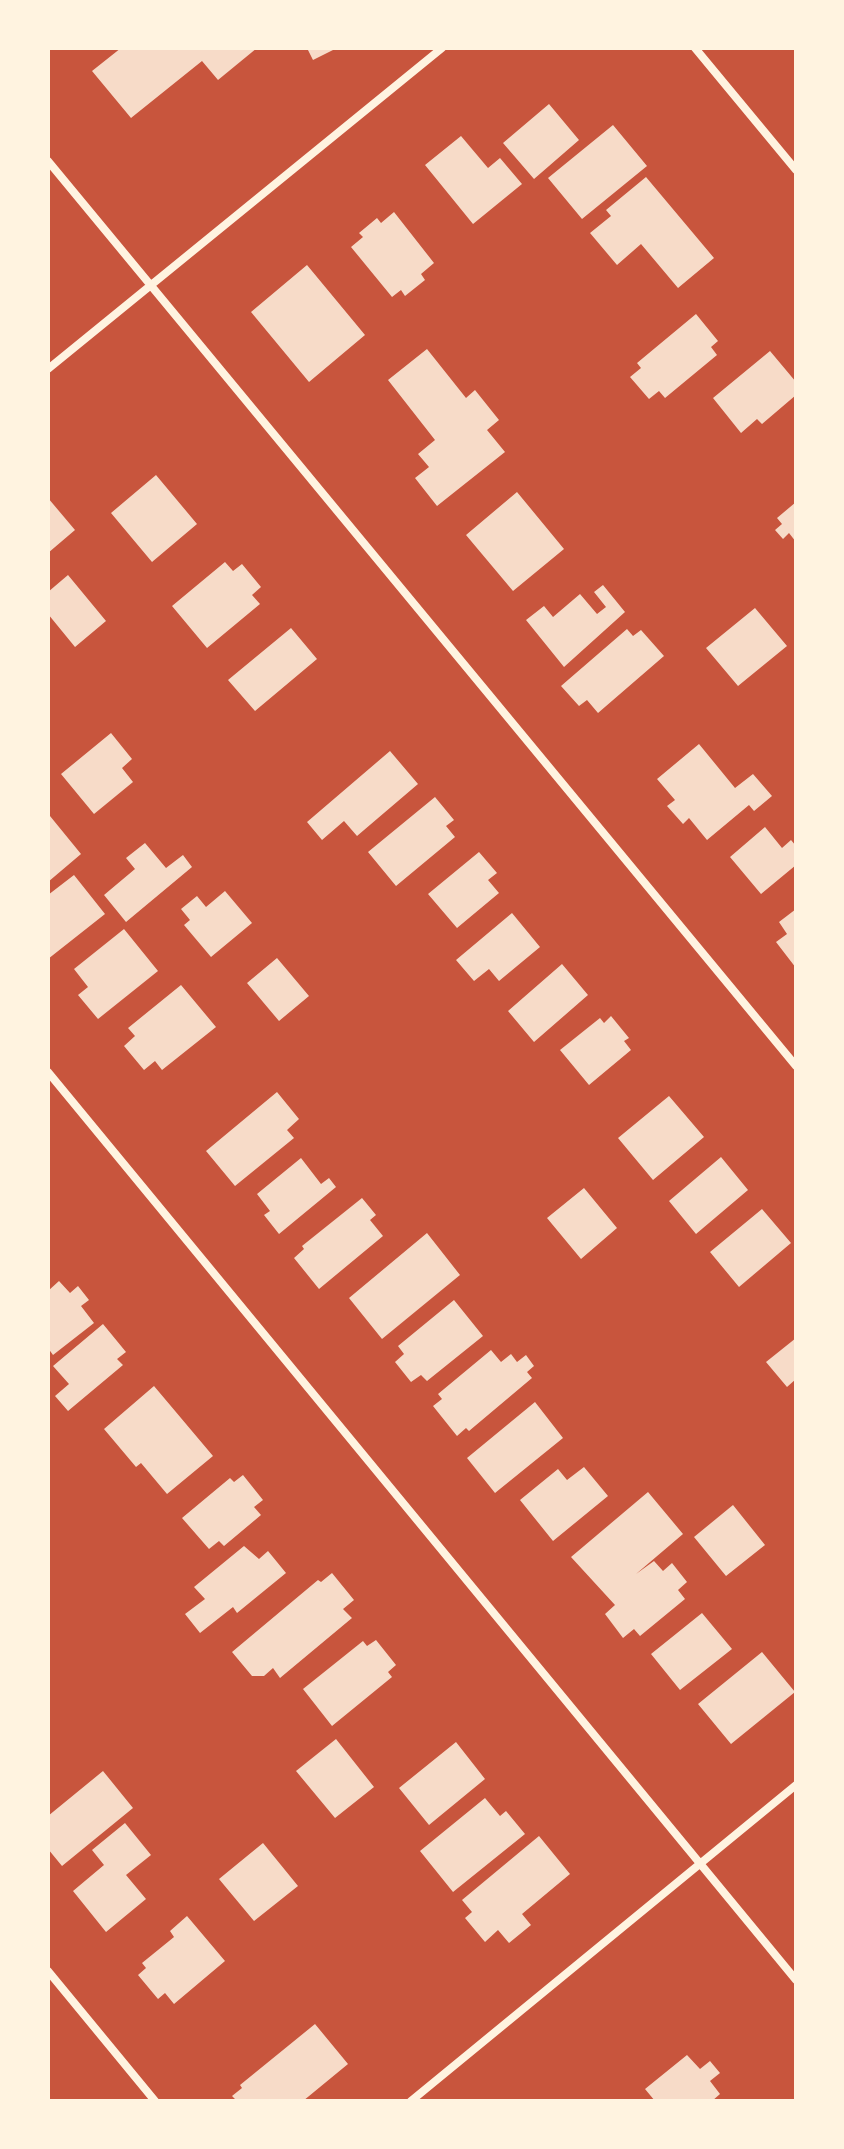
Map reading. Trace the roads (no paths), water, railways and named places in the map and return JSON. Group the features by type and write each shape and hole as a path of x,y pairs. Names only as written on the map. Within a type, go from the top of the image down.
{"street":[{"path":"48,369 442,48"},
{"path":"695,48 796,170"},
{"path":"48,161 796,1066"},
{"path":"48,1072 796,1980"},
{"path":"411,2101 796,1785"},
{"path":"48,1971 155,2101"}]}
